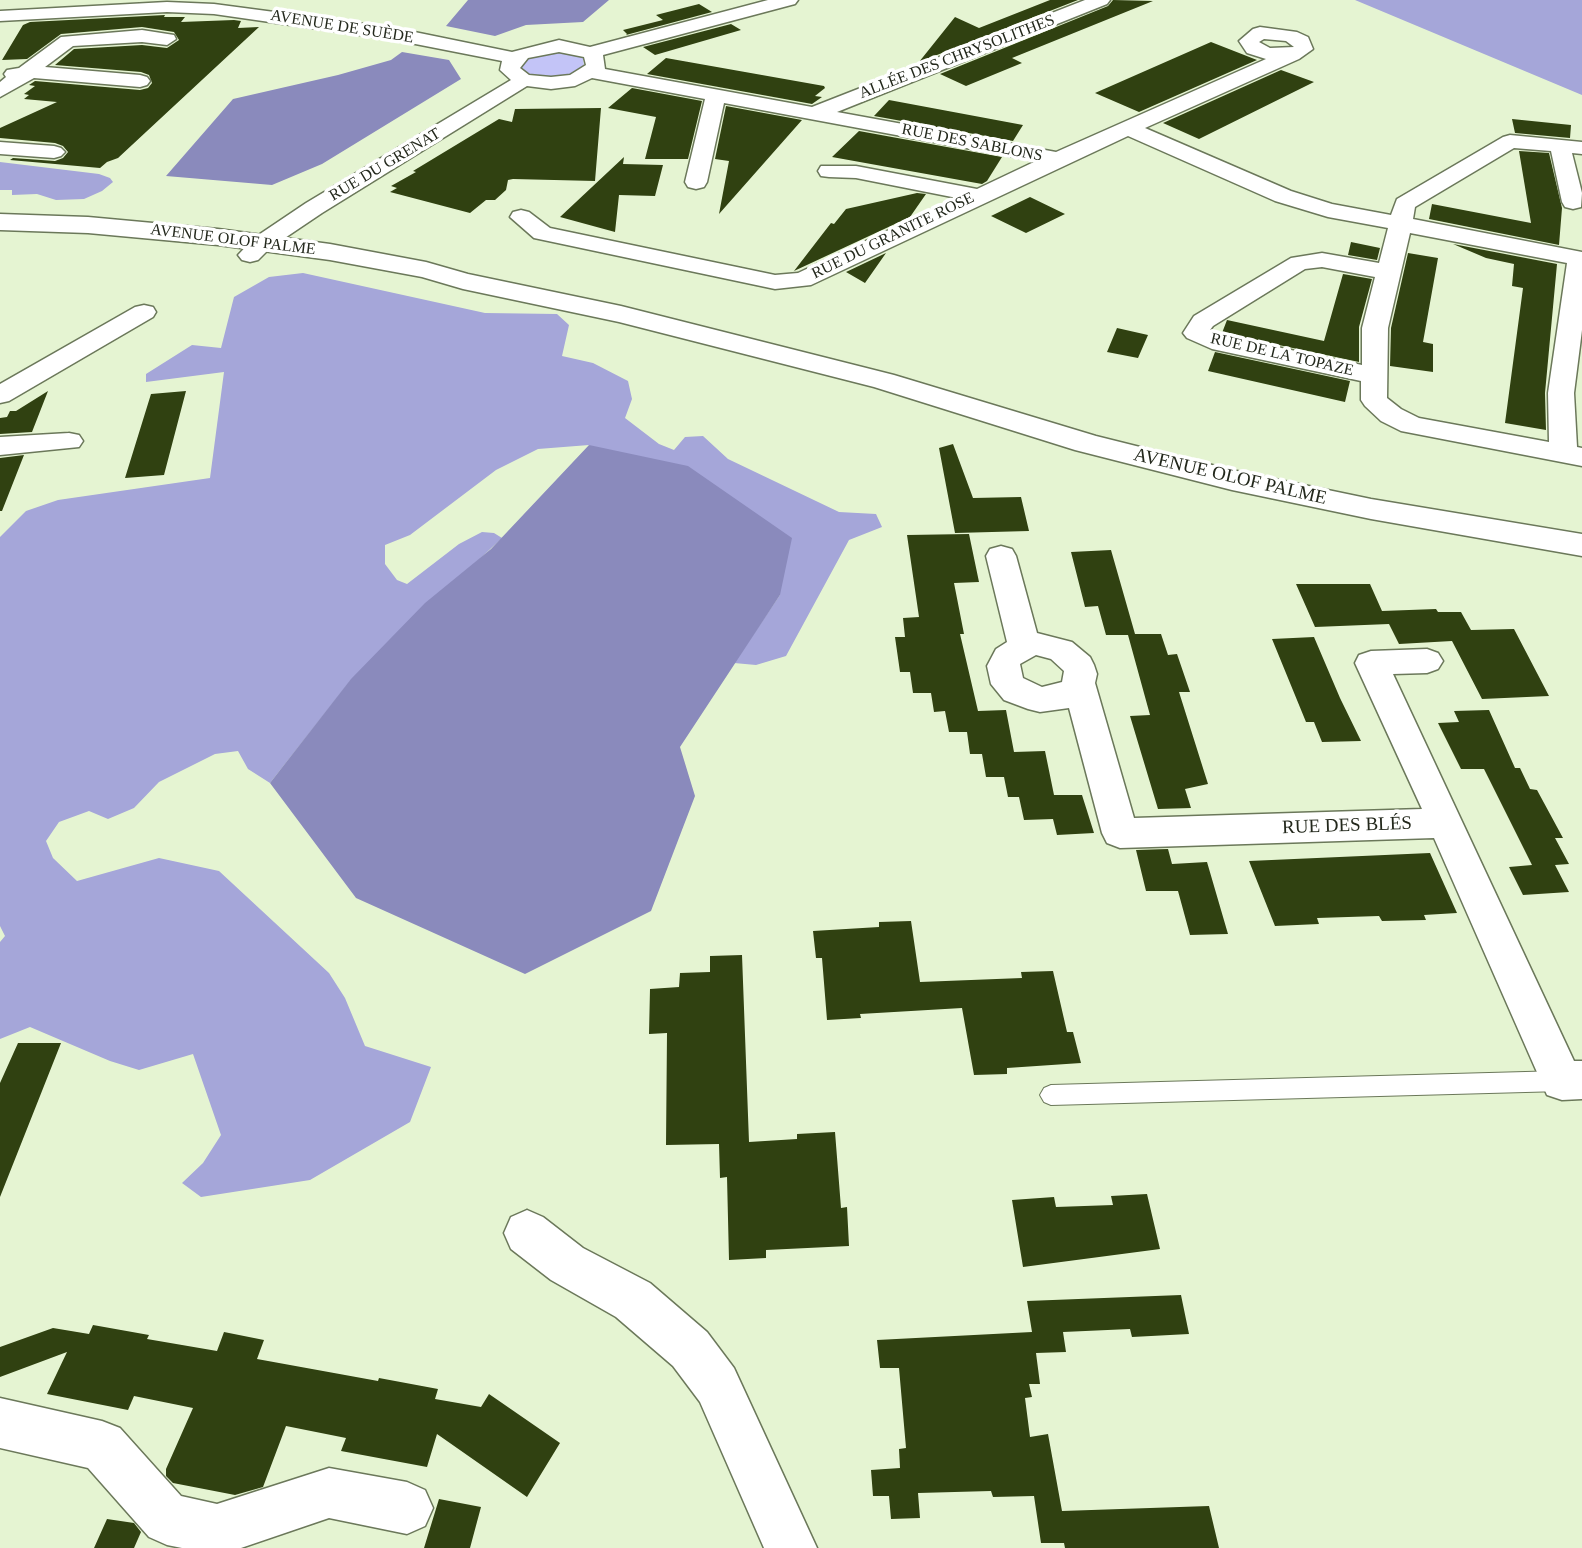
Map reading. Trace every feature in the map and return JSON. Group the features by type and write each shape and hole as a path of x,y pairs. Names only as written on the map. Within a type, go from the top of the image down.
{"main road":[{"name":"AVENUE OLOF PALME","path":"0,222 122,228 463,281 621,314 884,382 1086,443 1232,480 1371,509 1582,545"},
{"name":"AVENUE OLOF PALME","path":"0,231 256,249"},
{"name":"AVENUE OLOF PALME","path":"884,382 959,395 1300,477 1582,528"}],"street":[{"path":"0,12 9,0"},
{"path":"514,58 510,70 524,80 563,82 591,63 752,5 789,0"},
{"name":"ALLÉE DES CHRYSOLITHES","path":"813,114 955,50 1101,0"},
{"name":"AVENUE DE SUÈDE","path":"0,12 167,7 214,9 285,16 514,58"},
{"path":"0,91 68,41 142,36 167,39"},
{"name":"RUE DES SABLONS","path":"514,58 545,47 572,47 591,63 720,96 1058,159 1292,55"},
{"path":"0,75 23,73 140,81"},
{"name":"RUE DU GRENAT","path":"256,249 314,208 524,80"},
{"path":"696,182 713,103 720,96"},
{"path":"1128,128 1283,196 1328,210 1399,225 1580,259 1561,393 1572,455 1411,425 1391,415 1374,400 1374,376 1375,328 1399,225 1405,204 1510,141 1571,147 1573,202"},
{"path":"0,148 54,152"},
{"name":"RUE DU GRANITE ROSE","path":"520,217 542,233 775,282 803,280 1058,159"},
{"path":"829,171 856,172 978,196"},
{"name":"RUE DE LA TOPAZE","path":"1374,376 1212,341 1196,333 1203,321 1299,263 1322,260 1388,272"},
{"path":"0,395 144,312"},
{"path":"0,446 69,441"},
{"path":"1001,556 1024,646 1014,651 1003,666 1004,675 1016,691 1040,700 1065,697 1079,683"},
{"name":"RUE DES BLÉS","path":"1024,646 1048,645 1070,656 1078,664 1079,683 1120,833 1446,823"},
{"path":"1427,661 1371,663 1572,1081"},
{"path":"527,1233 567,1264 633,1300 690,1349 718,1385 791,1548"},
{"path":"0,1423 102,1446 167,1519 217,1530 329,1493 407,1508"}],"lane":[{"path":"1051,1096 1572,1081"}],"shaded area":[{"path":"468,0 609,0 583,22 526,25 495,36 446,26"},
{"path":"1355,0 1582,0 1582,95"},
{"path":"555,51 578,55 583,58 584,66 568,75 550,78 533,76 522,70 521,63 531,56"},
{"path":"402,52 449,60 461,79 322,164 272,185 166,176 233,99 338,75 391,60"},
{"path":"0,162 99,174 113,182 102,191 84,199 56,200 37,194 12,195 12,190 0,190"},
{"path":"303,273 485,313 557,314 569,325 562,356 593,363 628,381 632,399 625,418 659,444 674,450 685,437 703,436 728,459 839,512 876,514 882,527 849,540 786,656 756,665 734,663 780,595 589,445 538,449 496,470 410,535 385,545 385,564 397,580 407,584 459,544 482,532 494,533 502,538 351,680 270,783 248,769 238,751 215,754 159,782 134,808 108,819 89,811 59,822 46,841 53,858 77,881 159,858 219,871 329,973 345,998 365,1046 431,1067 410,1122 310,1180 201,1197 182,1183 203,1163 221,1135 193,1054 139,1070 110,1061 30,1027 0,1039 0,942 5,936 0,926 0,537 26,511 58,500 210,478 224,372 146,382 146,374 192,345 221,348 234,297 269,277"},
{"path":"589,445 688,466 792,538 780,595 680,747 695,796 651,911 525,974 356,898 270,783 351,679 425,603 491,549"}],"building":[{"path":"1050,0 1078,0 919,62 955,17 979,28"},
{"path":"1113,0 1153,1 1012,58 1022,63 966,86 940,74 1108,6"},
{"path":"699,4 712,12 626,35 623,30 663,20 656,15"},
{"path":"165,15 164,17 185,17 181,22 234,20 241,21 238,28 259,27 118,158 100,168 10,160 55,161 68,152 55,143 0,138 0,128 57,102 24,99 29,95 24,94 35,86 29,85 35,81 140,90 148,88 152,83 149,75 141,72 55,65 74,49 142,45 167,48 179,40 174,32 142,27 61,34 27,59 2,60 23,25 30,22"},
{"path":"731,24 741,30 655,55 643,47"},
{"path":"1211,42 1257,60 1139,112 1095,93"},
{"path":"666,58 825,88 815,96 822,97 812,104 647,74"},
{"path":"1281,70 1314,82 1199,139 1163,123"},
{"path":"632,88 702,101 688,159 645,159 656,117 608,108"},
{"path":"889,100 1023,125 1013,141 874,116"},
{"path":"726,106 802,120 719,214 729,161 715,159"},
{"path":"601,108 595,181 508,180 506,190 495,200 486,200 470,213 390,192 397,188 391,186 416,172 413,171 499,119 512,122 515,109"},
{"path":"1512,119 1571,125 1570,138 1515,133"},
{"path":"859,131 1002,157 987,181 982,184 832,157"},
{"path":"1519,151 1549,153 1562,208 1559,245 1429,219 1432,204 1531,223"},
{"path":"624,157 623,164 663,165 655,196 619,195 615,232 560,217"},
{"path":"917,193 926,194 910,217 794,271 831,223 834,224 846,209"},
{"path":"1030,197 1065,214 1026,233 991,216"},
{"path":"1351,242 1380,248 1377,260 1348,255"},
{"path":"1453,244 1557,264 1545,393 1546,430 1505,423 1523,288 1512,286 1514,264 1486,258"},
{"path":"886,253 865,283 846,272"},
{"path":"1408,253 1438,258 1423,342 1433,344 1433,372 1390,366 1391,328"},
{"path":"1343,274 1372,279 1359,327 1359,362 1222,333 1227,320 1324,341"},
{"path":"1117,328 1148,335 1138,358 1107,352"},
{"path":"1215,352 1350,381 1345,402 1208,371"},
{"path":"48,391 32,432 0,434 0,418 7,417 10,411 16,411"},
{"path":"186,391 164,475 125,478 151,394"},
{"path":"953,444 973,498 1021,497 1029,531 955,533 939,448"},
{"path":"24,455 2,511 0,511 0,458"},
{"path":"969,534 979,582 954,583 964,634 960,634 978,711 1006,710 1014,752 1045,751 1054,795 1082,795 1094,833 1057,835 1053,819 1024,820 1019,797 1008,797 1004,777 986,777 982,754 970,754 967,732 949,732 945,711 934,712 931,693 913,693 910,672 900,672 895,637 905,637 903,618 919,617 907,535"},
{"path":"1111,550 1135,634 1161,634 1168,655 1177,654 1190,692 1179,692 1208,784 1185,789 1191,808 1158,809 1130,716 1150,715 1128,635 1106,635 1098,606 1085,607 1071,552"},
{"path":"1296,584 1370,584 1382,611 1436,609 1438,612 1461,612 1471,630 1514,629 1549,696 1482,699 1452,641 1399,644 1389,624 1315,627"},
{"path":"1314,637 1361,741 1322,742 1314,722 1306,722 1272,639"},
{"path":"1489,710 1515,768 1520,768 1530,789 1537,790 1563,838 1555,838 1569,864 1555,865 1569,892 1523,895 1509,867 1532,865 1484,769 1461,769 1438,723 1459,722 1454,711"},
{"path":"1168,849 1172,864 1207,862 1228,934 1190,935 1178,891 1146,891 1136,850"},
{"path":"1430,853 1457,913 1424,915 1426,920 1382,921 1379,916 1317,918 1319,924 1275,926 1249,861"},
{"path":"911,921 920,982 1022,978 1021,972 1053,971 1067,1032 1073,1032 1081,1063 1007,1068 1007,1074 974,1075 962,1008 860,1014 861,1018 827,1020 822,958 816,958 813,931 879,927 879,922"},
{"path":"742,955 749,1142 797,1139 797,1134 835,1132 841,1208 847,1207 849,1246 766,1250 766,1258 729,1260 727,1177 720,1178 719,1144 666,1145 667,1033 649,1034 650,989 679,987 680,973 710,972 710,956"},
{"path":"18,1043 61,1043 0,1197 0,1083"},
{"path":"1147,1194 1160,1249 1023,1267 1012,1200 1054,1197 1056,1207 1113,1205 1111,1196"},
{"path":"1181,1295 1189,1334 1132,1337 1130,1329 1063,1332 1066,1352 1036,1353 1040,1384 1029,1384 1032,1397 1025,1398 1030,1437 1048,1434 1062,1511 1209,1506 1219,1548 1065,1548 1064,1543 1041,1543 1034,1496 993,1497 991,1491 918,1493 920,1518 891,1519 889,1496 873,1496 871,1470 900,1468 899,1449 906,1448 899,1368 880,1368 877,1340 1032,1332 1027,1301"},
{"path":"93,1325 149,1335 147,1339 217,1351 224,1332 264,1340 257,1359 438,1389 435,1399 481,1407 489,1394 560,1443 527,1497 437,1434 427,1467 341,1451 346,1438 286,1426 263,1487 235,1495 173,1483 166,1476 166,1469 193,1408 134,1396 128,1410 47,1394 67,1352 0,1377 0,1347 53,1328 89,1334"},
{"path":"439,1499 481,1507 470,1548 424,1548"},
{"path":"107,1519 134,1523 141,1532 134,1548 94,1548"}]}
